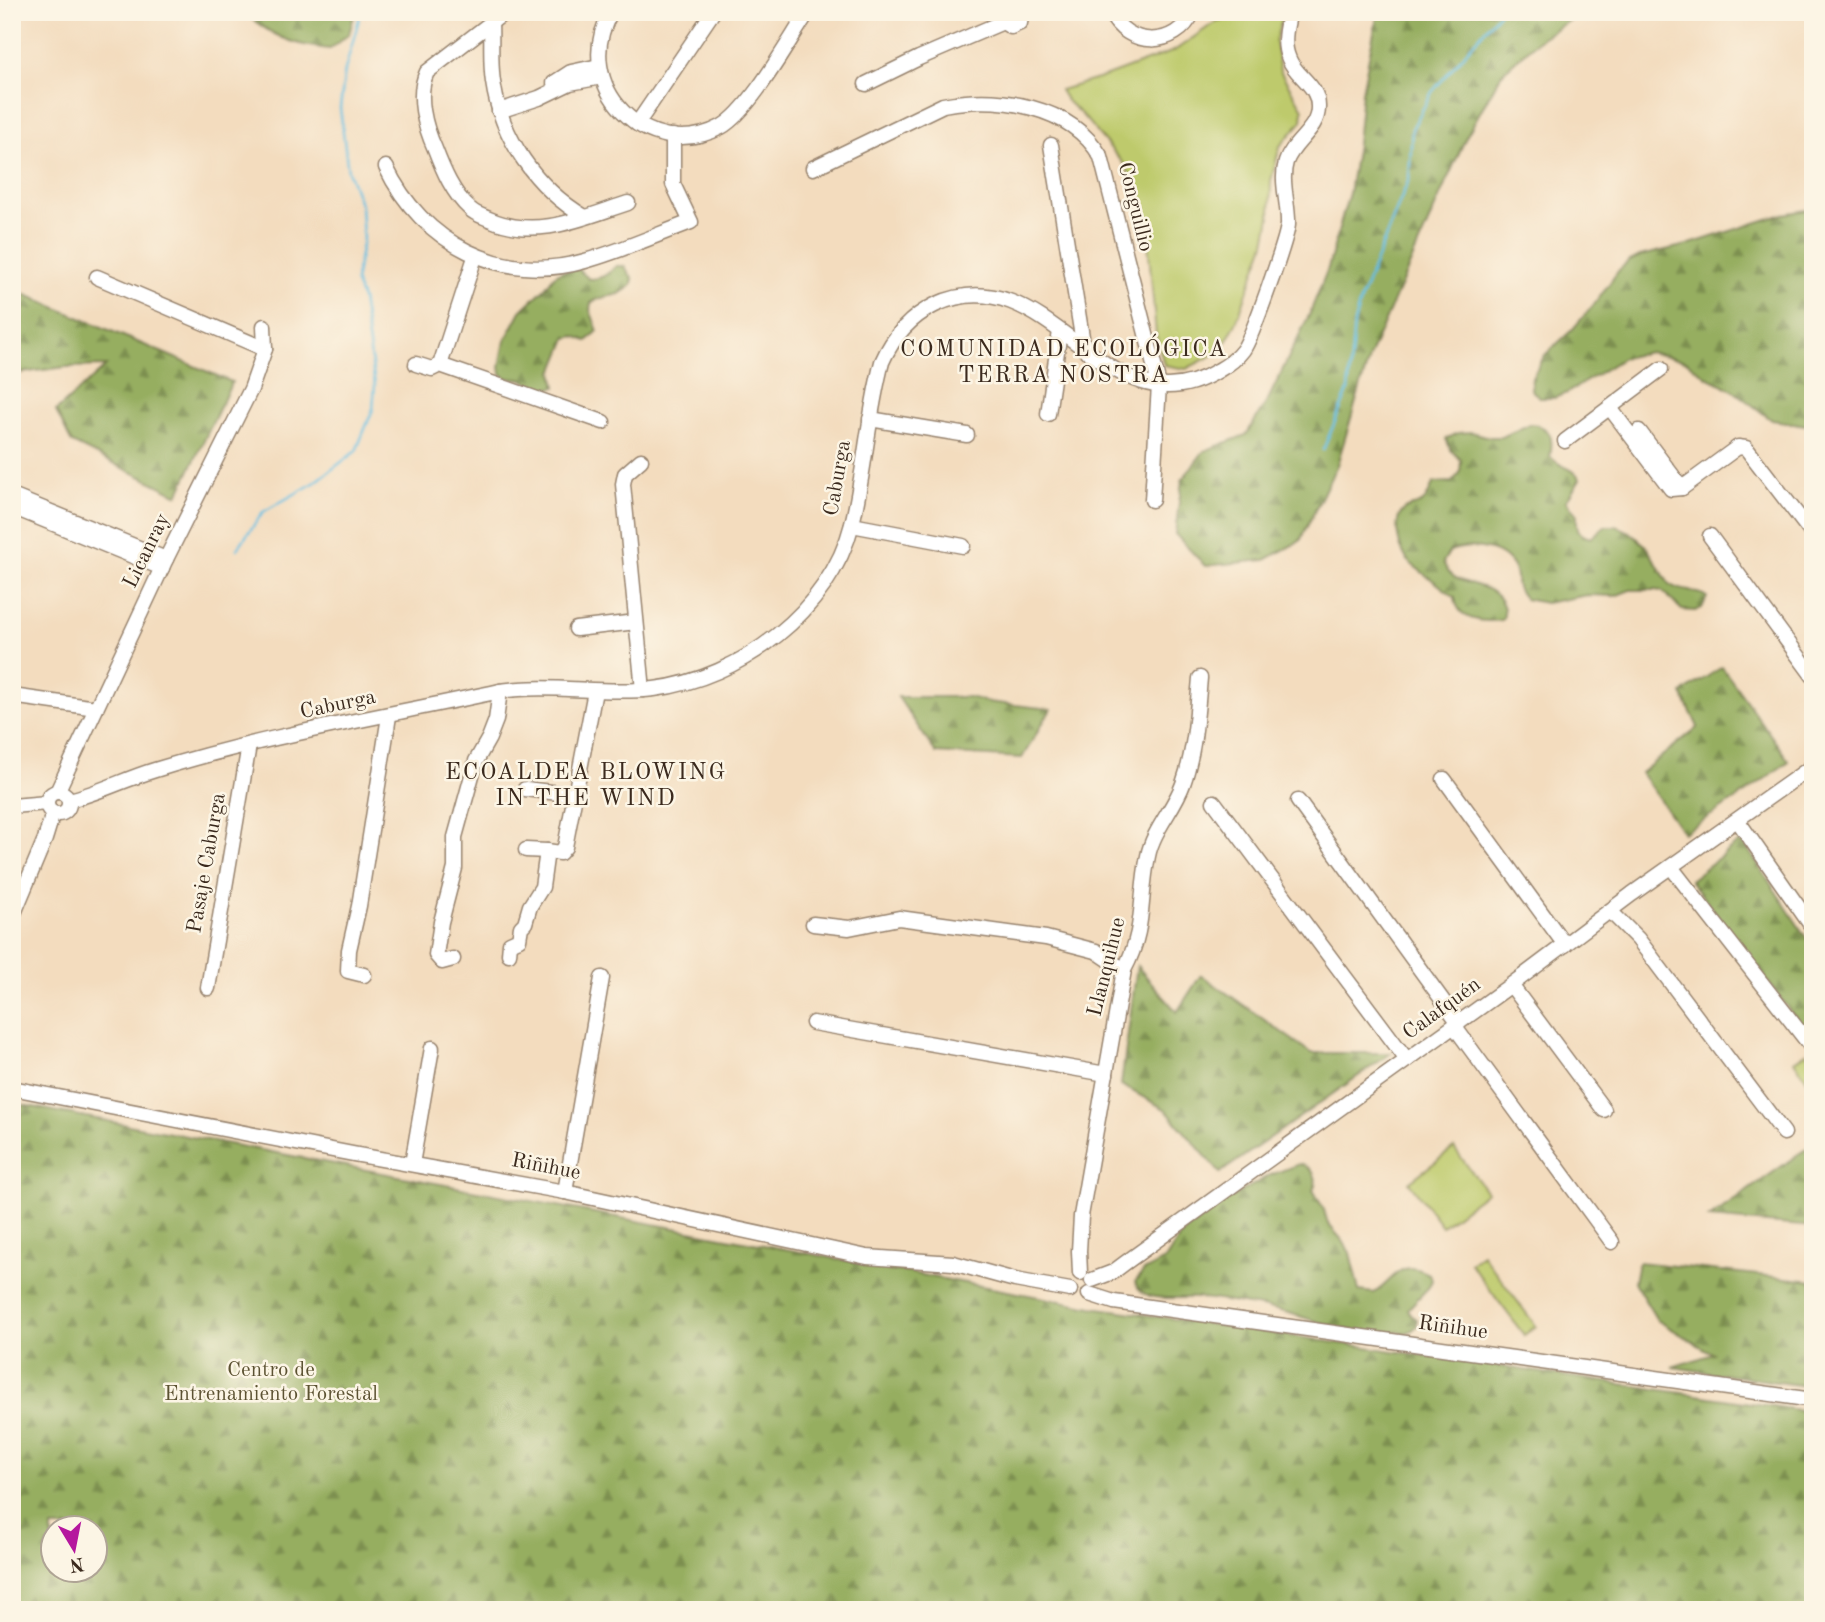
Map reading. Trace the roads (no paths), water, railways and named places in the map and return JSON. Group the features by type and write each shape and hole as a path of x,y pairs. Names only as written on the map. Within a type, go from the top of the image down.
{"street":[{"path":"611,12 601,34 598,50 601,71 615,104 637,124 654,132 673,136 702,134 720,127 736,116 808,12"},
{"path":"637,124 713,12"},
{"path":"866,84 1002,17 1011,27 1017,25 1022,20 1022,12"},
{"path":"1110,12 1126,33 1149,40 1164,38 1177,32 1193,12"},
{"name":"Caburga","path":"50,808 60,814 66,810 63,796 96,793 154,770 249,745 500,691 530,688 643,690 686,683 747,656 776,636 802,611 823,584 839,556 852,525 882,362 893,341 918,315 939,303 975,295 998,297 1020,304 1121,374 1139,382 1182,384 1212,374 1230,362 1245,347 1286,236 1286,162 1313,124 1318,109 1317,97 1308,82 1289,61 1285,39 1290,12"},
{"path":"585,217 576,205 539,172 502,110 496,18 427,72 422,82 425,117 431,142 460,199 468,208 482,216 505,225 528,228 551,227 585,217 628,203"},
{"path":"502,110 548,93 553,84 571,72 601,71"},
{"name":"Conguillio","path":"813,168 943,105 958,102 989,101 1018,105 1071,124 1085,135 1101,157 1159,385 1152,500"},
{"path":"386,167 398,191 428,226 450,244 475,257 512,267 554,267 584,261 691,222 673,184 673,136"},
{"path":"1051,145 1084,349"},
{"path":"416,364 432,369 440,365 475,257"},
{"path":"97,277 265,349"},
{"name":"Licanray","path":"63,796 96,708 251,389 265,349 264,326"},
{"path":"1048,414 1060,331"},
{"path":"440,365 603,422"},
{"path":"1565,441 1661,369"},
{"path":"1614,405 1682,488 1735,449 1743,447 1749,450 1813,536"},
{"path":"870,419 967,435"},
{"path":"641,460 625,474 623,484 643,690"},
{"path":"12,496 164,564"},
{"path":"12,507 164,564"},
{"path":"852,525 963,546"},
{"path":"1710,536 1813,676"},
{"path":"576,629 636,622"},
{"name":"Llanquihue","path":"1087,1282 1079,1251 1081,1216 1124,970 1135,950 1140,930 1148,855 1154,837 1170,813 1184,783 1191,752 1200,678"},
{"path":"453,959 442,962 436,955 437,940 455,868 455,837 476,761 496,720 500,691"},
{"path":"526,850 560,853 565,847 595,691"},
{"path":"12,696 96,708"},
{"path":"364,975 348,971 349,950 359,906 389,716"},
{"name":"Pasaje Caburga","path":"208,988 249,745"},
{"name":"Calafquén","path":"1087,1282 1119,1268 1813,766"},
{"path":"1444,779 1565,945"},
{"path":"525,789 576,795"},
{"path":"12,918 45,839 50,808 48,797 63,796"},
{"path":"1298,801 1612,1242"},
{"path":"1214,802 1407,1060"},
{"path":"12,806 50,808"},
{"path":"1738,821 1813,928"},
{"path":"509,954 510,943 519,939 530,906 542,887 547,851"},
{"path":"1671,867 1813,1049"},
{"path":"1610,911 1638,939 1784,1133"},
{"path":"813,924 849,928 899,918 1046,938 1096,951 1124,970"},
{"path":"565,1192 602,978"},
{"path":"1511,985 1604,1110"},
{"path":"813,1023 1106,1074"},
{"path":"412,1164 432,1048"},
{"name":"Riñihue","path":"12,1088 565,1192 867,1256 953,1263 1015,1280 1070,1290 1071,1279 1087,1282 1114,1302 1813,1400"}],"waterway":[{"path":"237,549 263,512 314,483 356,451 373,409 375,385 362,299 355,281 363,239 361,206 348,171 340,108 345,70 361,12"},
{"path":"1323,450 1348,391 1354,323 1361,298 1409,179 1412,129 1432,92 1500,12"}],"district":[{"name":"COMUNIDAD ECOLÓGICA TERRA NOSTRA","path":"1064,362"},
{"name":"ECOALDEA BLOWING IN THE WIND","path":"586,785"}],"park label":[{"name":"Centro de Entrenamiento Forestal","path":"271,1382"}]}
